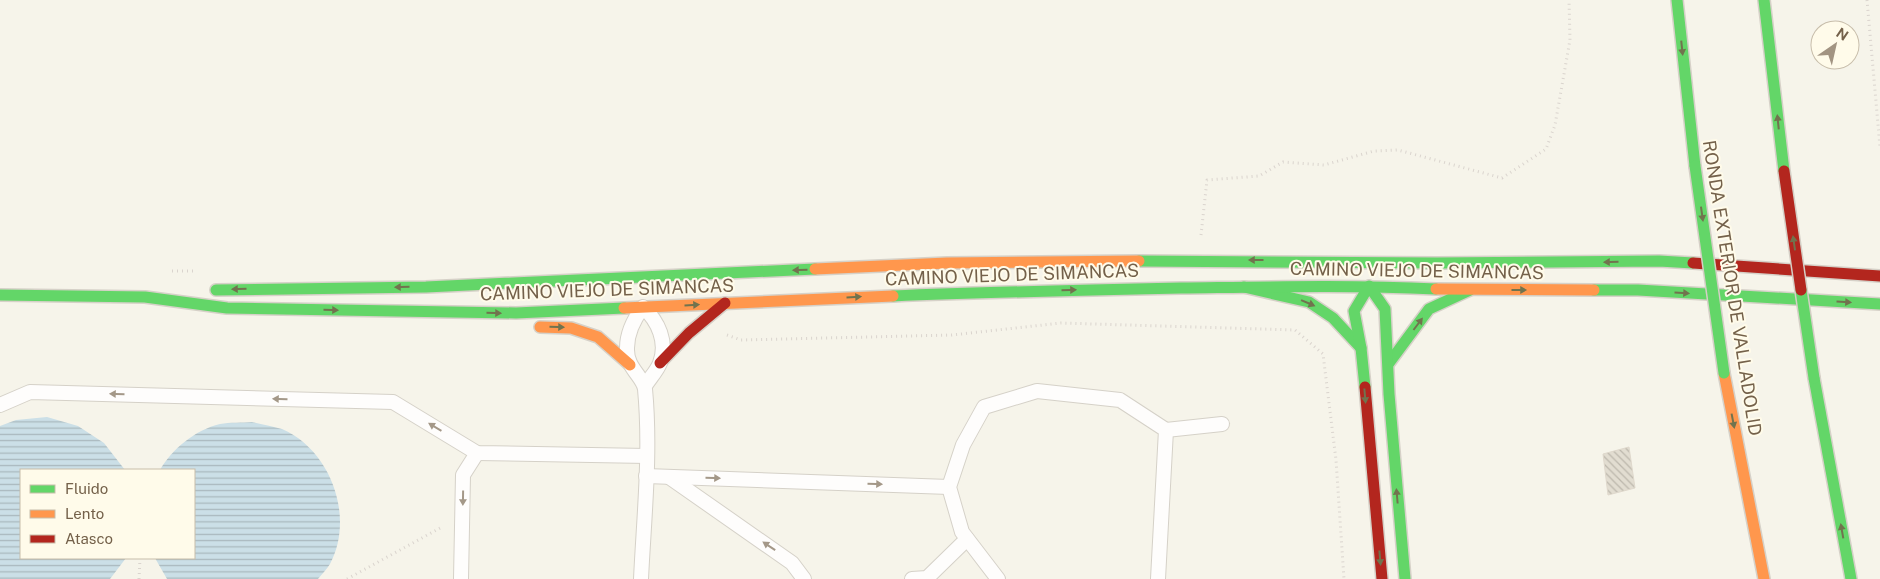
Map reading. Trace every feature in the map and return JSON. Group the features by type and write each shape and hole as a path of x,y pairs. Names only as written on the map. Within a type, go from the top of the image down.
{"main road":[{"name":"RONDA EXTERIOR DE VALLADOLID","path":"1677,0 1695,166 1724,373 1764,579"},
{"path":"1764,0 1784,171 1814,378 1851,579"},
{"name":"CAMINO VIEJO DE SIMANCAS","path":"200,290 426,287 899,266 1198,260 1438,263 1659,261 1880,276"},
{"path":"1198,260 1236,272"},
{"path":"832,280 899,266"},
{"path":"1345,274 1369,286 1385,309 1389,394 1405,579"},
{"path":"1382,579 1361,348 1354,311 1369,286 1380,274 1442,275"},
{"path":"1742,278 1846,274"},
{"path":"1696,278 1723,278"},
{"name":"CAMINO VIEJO DE SIMANCAS","path":"0,295 145,297 227,308 516,313 1007,291 1369,286 1470,290 1638,290 1880,304"},
{"path":"426,287 494,295"},
{"path":"1244,287 1310,302 1333,318 1361,348"},
{"path":"1389,363 1429,309 1470,290"},
{"name":"CAMINO VIEJO DE SIMANCAS","path":"145,297 181,292"},
{"path":"620,296 643,307 667,296"},
{"path":"660,363 725,303"},
{"path":"265,309 330,322"},
{"path":"532,327 571,328 598,337 630,365"}],"lane":[{"path":"641,579 647,456 644,386 630,365 627,348 632,322 643,307 653,316 663,340 660,363 644,386"},
{"path":"0,405 30,392 393,402 477,453 647,456"},
{"path":"998,579 962,532 949,486 963,445 984,407 1037,392 1120,400 1166,430 1222,424"},
{"path":"1158,579 1166,430"},
{"path":"461,579 463,475 477,453"},
{"path":"646,476 949,486"},
{"path":"669,477 792,563 804,579"},
{"path":"912,579 927,578 967,539"}],"path":[{"path":"1198,260 1207,180 1259,176 1283,162 1324,165 1374,152 1398,150 1502,178 1546,149 1555,125 1570,40 1569,0"},
{"path":"1867,0 1880,147"},
{"path":"698,326 741,340 952,335 1061,323 1295,330 1323,354 1336,460 1344,579"},
{"path":"347,579 462,516"},
{"path":"139,579 140,559"}],"shaded area":[{"path":"47,417 78,426 104,443 124,469 20,469 20,559 125,559 110,579 0,579 0,426 16,420"},
{"path":"252,422 282,429 299,439 314,452 325,469 334,487 339,506 340,526 337,546 330,564 318,579 167,579 156,559 195,559 195,469 161,469 185,441 211,427 228,423"}],"building":[{"path":"1629,447 1635,488 1608,495 1603,454"}],"traffic: fast":[{"path":"1677,0 1695,166"},
{"path":"1764,0 1784,171"},
{"path":"1695,166 1724,373"},
{"path":"1139,261 1437,263 1659,261 1693,263"},
{"path":"216,290 426,287 815,269"},
{"path":"1365,387 1361,348 1354,311 1369,286 1385,309 1389,394 1405,579"},
{"path":"1244,287 1309,302 1333,318 1361,348"},
{"path":"893,296 1245,287 1436,289"},
{"path":"1389,363 1429,309 1470,290"},
{"path":"1594,290 1638,290 1880,304"},
{"path":"1801,290 1814,378"},
{"path":"0,295 145,297 227,308 516,313 624,308"},
{"path":"1814,378 1851,579"}],"traffic: slow":[{"path":"815,269 947,263 1139,261"},
{"path":"1436,289 1594,290"},
{"path":"624,308 893,296"},
{"path":"540,327 571,328 598,337 630,365"},
{"path":"1724,373 1764,579"}],"traffic: jam":[{"path":"1784,171 1801,290"},
{"path":"1693,263 1880,276"},
{"path":"660,363 689,333 725,303"},
{"path":"1365,387 1382,579"}]}
